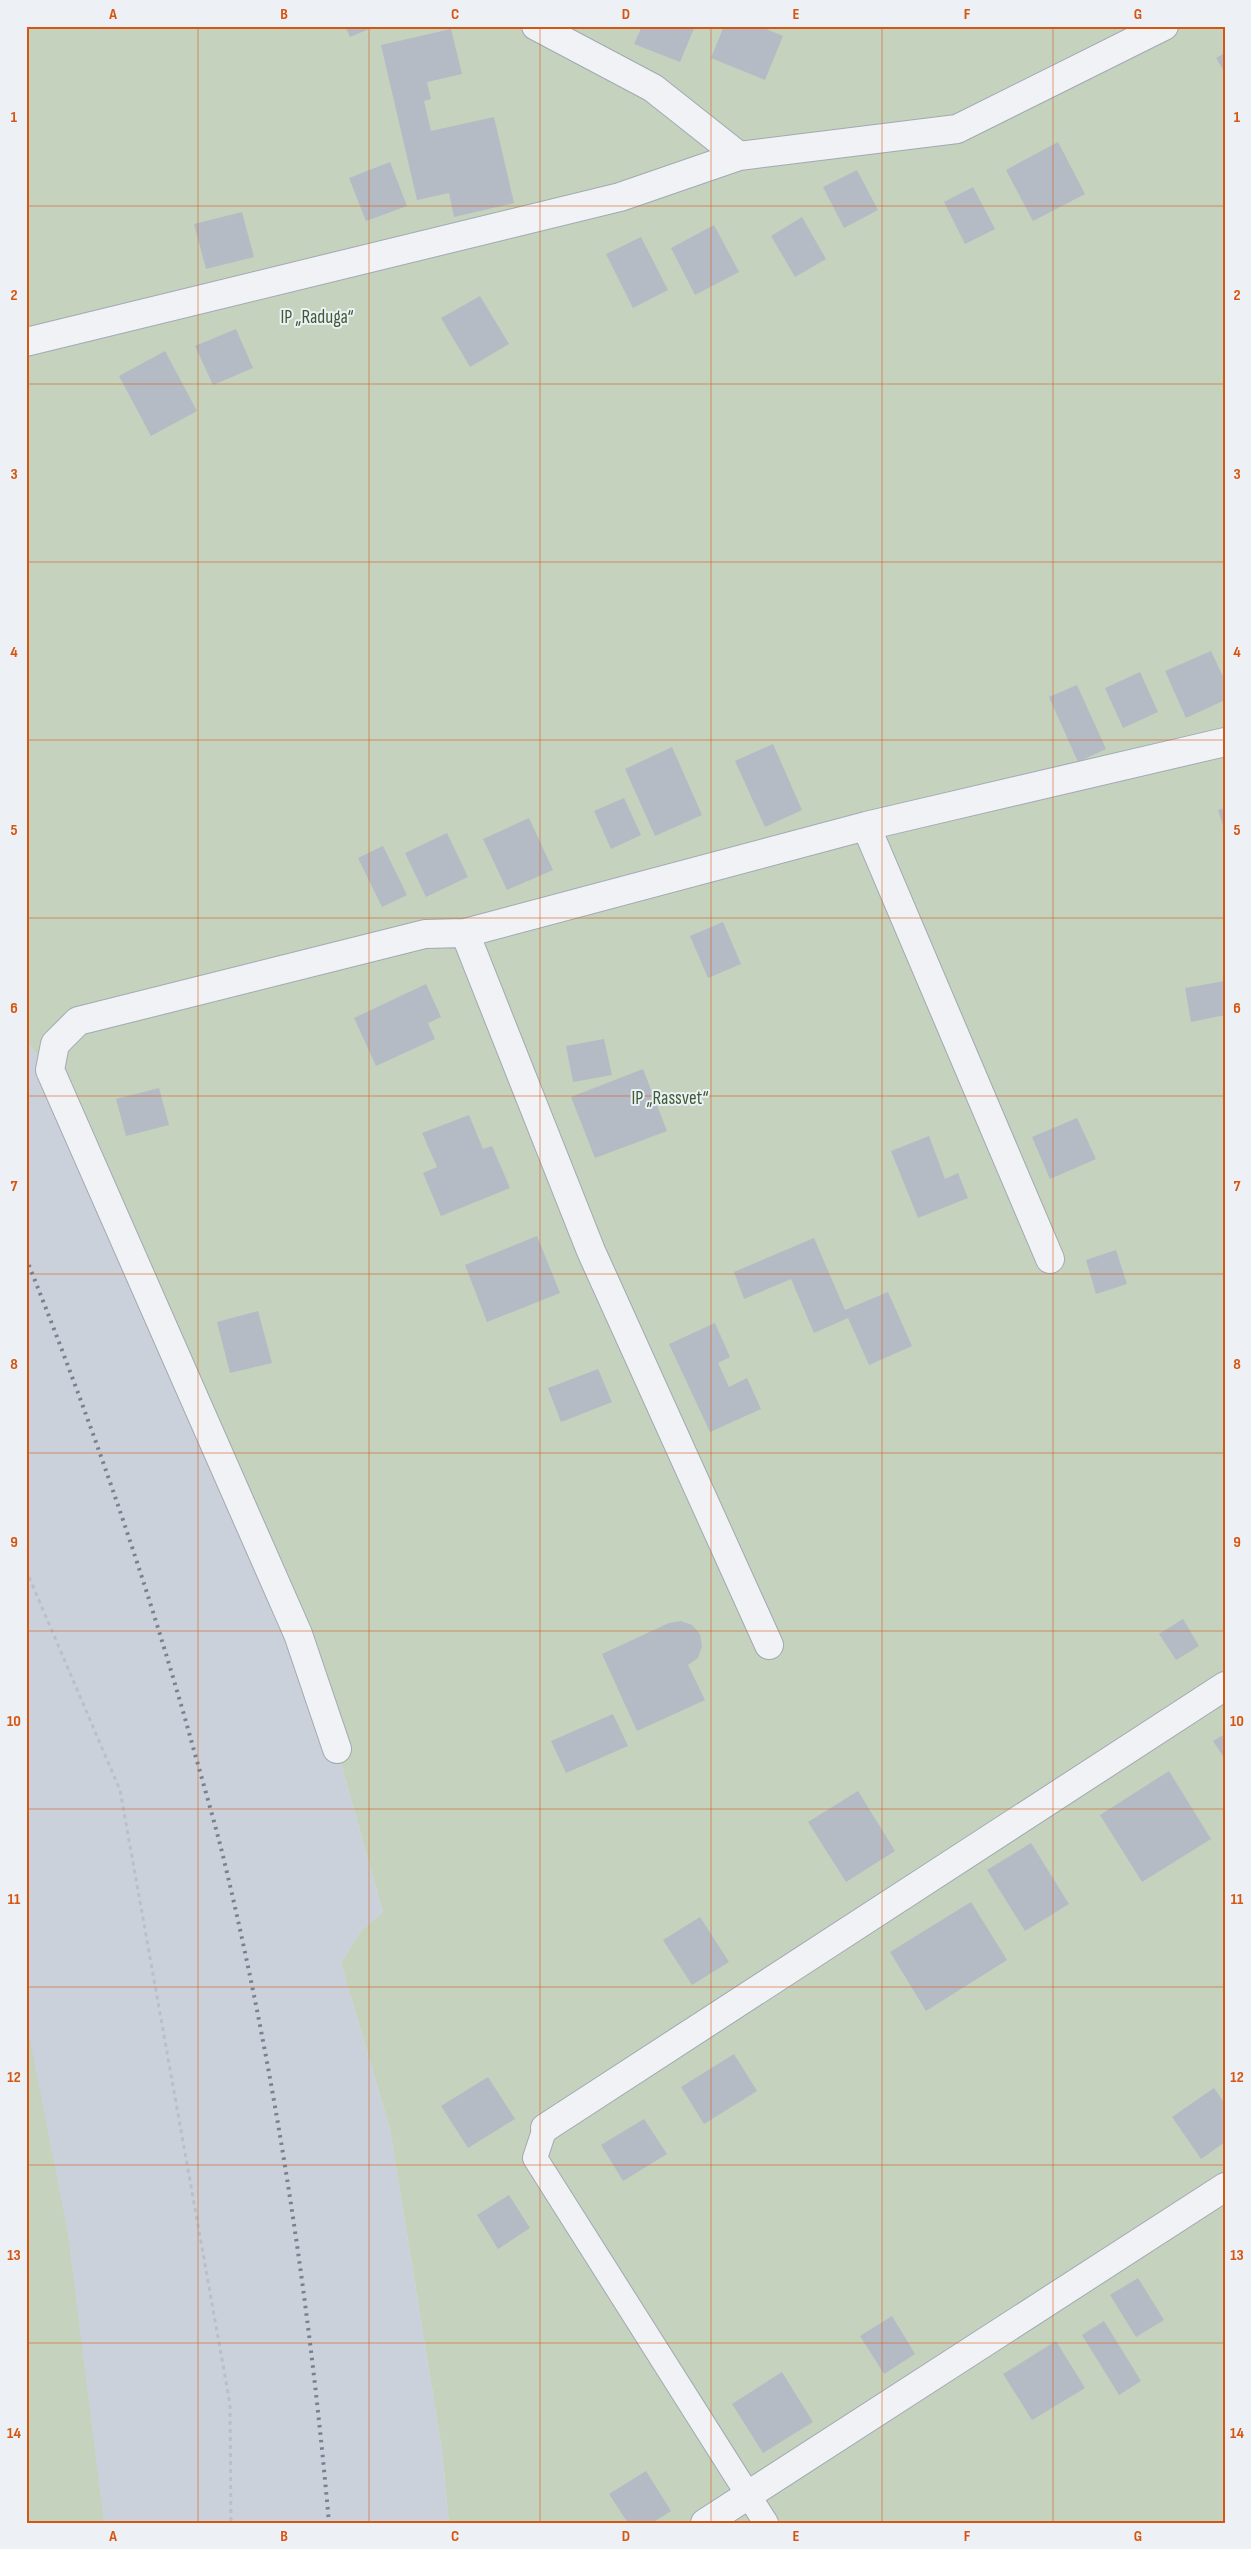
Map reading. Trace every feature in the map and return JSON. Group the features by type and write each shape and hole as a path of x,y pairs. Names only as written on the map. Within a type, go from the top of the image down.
{"street":[{"path":"536,26 653,88 739,156"},
{"path":"26,342 620,196 739,156 957,128 1164,26"},
{"path":"337,1749 298,1634 50,1070 55,1044 78,1021 425,934 465,933 866,826 1225,742"},
{"path":"866,826 1050,1260"},
{"path":"465,933 591,1250 769,1645"},
{"path":"545,2128 1225,1686"},
{"path":"705,2523 1225,2187"}],"lane":[{"path":"545,2128 535,2158 766,2523"}],"path":[{"path":"26,1570 120,1790 230,2404 231,2523"}],"shaded area":[{"path":"26,1041 50,1070 337,1749 383,1912 360,1932 341,1963 390,2129 442,2450 449,2523 26,2523"}],"green space":[{"name":"IP „Rassvet“","path":"26,26 1225,26 1225,2523 449,2523 442,2450 390,2129 341,1963 360,1932 383,1912 337,1749 50,1070 26,1041"},
{"path":"26,2019 68,2234 104,2523 26,2523"}],"building":[{"path":"345,26 376,26 350,37"},
{"path":"642,26 695,26 680,62 634,44"},
{"path":"724,26 759,26 783,36 765,80 711,58"},
{"path":"451,29 462,74 427,82 431,99 424,101 431,131 494,117 514,203 454,217 449,193 417,200 381,45"},
{"path":"1225,53 1225,73 1216,58"},
{"path":"1058,142 1085,194 1033,221 1006,170"},
{"path":"390,162 407,206 366,221 349,178"},
{"path":"857,170 878,210 844,228 823,187"},
{"path":"973,187 995,229 965,244 944,202"},
{"path":"242,212 254,257 206,269 194,224"},
{"path":"802,217 826,259 795,277 771,236"},
{"path":"714,225 739,272 695,295 671,248"},
{"path":"641,237 668,290 633,308 606,254"},
{"path":"480,296 509,344 470,367 441,318"},
{"path":"236,329 253,368 213,385 195,346"},
{"path":"165,351 197,411 151,436 119,376"},
{"path":"1211,651 1225,681 1225,700 1186,718 1165,671"},
{"path":"1140,672 1158,712 1123,728 1105,688"},
{"path":"1077,685 1106,749 1078,762 1049,697"},
{"path":"773,744 802,810 765,827 735,761"},
{"path":"672,747 702,815 655,836 625,769"},
{"path":"624,798 641,835 611,849 594,811"},
{"path":"1225,808 1225,829 1224,829 1218,810"},
{"path":"529,818 553,870 507,890 483,839"},
{"path":"447,833 468,877 426,897 405,853"},
{"path":"383,846 407,895 382,907 358,858"},
{"path":"723,922 741,964 708,978 690,936"},
{"path":"1225,981 1225,1015 1191,1022 1185,988"},
{"path":"426,984 441,1017 428,1023 435,1039 376,1066 354,1018"},
{"path":"604,1039 612,1075 573,1082 566,1046"},
{"path":"643,1069 667,1131 595,1158 571,1097"},
{"path":"159,1088 169,1125 126,1136 116,1099"},
{"path":"469,1115 483,1149 492,1146 510,1188 441,1216 423,1173 437,1167 422,1133"},
{"path":"1077,1118 1096,1159 1050,1179 1032,1137"},
{"path":"929,1136 945,1179 958,1173 968,1198 918,1218 891,1151"},
{"path":"537,1236 560,1293 487,1322 465,1265"},
{"path":"814,1238 845,1310 888,1292 912,1346 869,1365 848,1318 814,1333 791,1279 744,1299 734,1272"},
{"path":"1116,1250 1127,1284 1096,1294 1086,1260"},
{"path":"258,1311 272,1363 230,1373 217,1322"},
{"path":"715,1323 730,1357 718,1363 729,1387 747,1378 761,1409 710,1432 669,1344"},
{"path":"598,1369 612,1402 561,1422 548,1388"},
{"path":"1183,1619 1199,1646 1176,1660 1159,1634"},
{"path":"681,1621 692,1625 700,1634 702,1646 698,1658 688,1665 705,1700 637,1731 602,1654 669,1623"},
{"path":"613,1714 628,1746 566,1773 551,1741"},
{"path":"1225,1734 1225,1759 1213,1741"},
{"path":"1169,1771 1211,1839 1142,1882 1100,1815"},
{"path":"858,1791 895,1851 846,1882 808,1822"},
{"path":"1031,1843 1069,1904 1025,1931 987,1870"},
{"path":"971,1902 1007,1960 926,2011 890,1952"},
{"path":"700,1917 729,1962 692,1985 663,1940"},
{"path":"734,2054 757,2091 704,2124 681,2087"},
{"path":"488,2077 515,2119 468,2148 441,2106"},
{"path":"1214,2088 1225,2104 1225,2142 1201,2159 1172,2117"},
{"path":"644,2119 667,2154 623,2181 601,2145"},
{"path":"509,2195 530,2228 498,2249 477,2215"},
{"path":"1138,2278 1164,2320 1136,2337 1110,2295"},
{"path":"892,2316 915,2354 884,2374 860,2336"},
{"path":"1104,2321 1141,2381 1119,2395 1082,2335"},
{"path":"1056,2341 1085,2388 1032,2420 1003,2374"},
{"path":"782,2372 813,2422 763,2453 732,2404"},
{"path":"646,2471 671,2511 652,2523 628,2523 609,2494"}],"railway":[{"path":"26,1258 72,1376 135,1555 172,1675 223,1856 242,1938 275,2104 301,2271 329,2523"}],"park label":[{"name":"IP „Raduga“","path":"317,317"}]}
